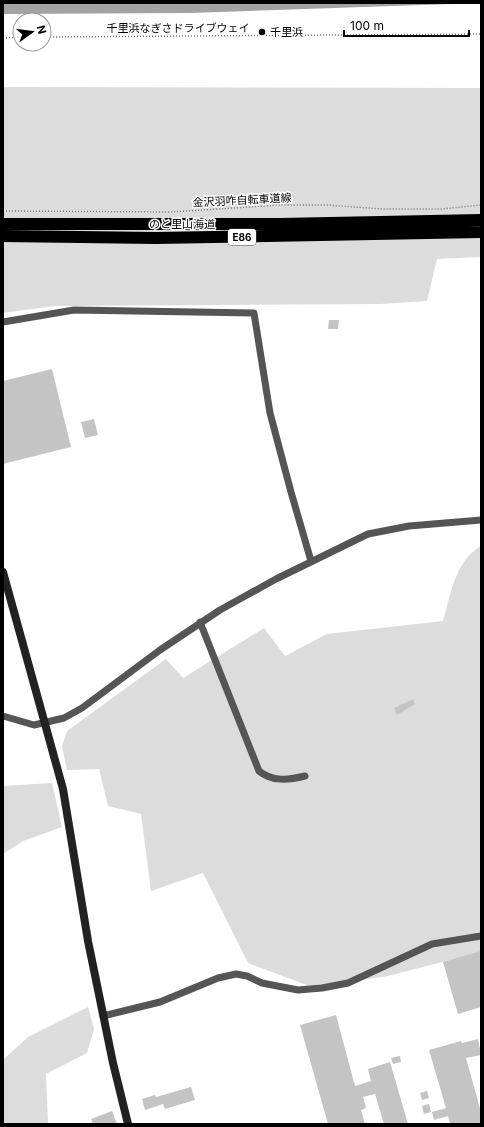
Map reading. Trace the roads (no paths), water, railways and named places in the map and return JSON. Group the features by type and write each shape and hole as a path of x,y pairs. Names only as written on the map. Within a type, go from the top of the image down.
{"highway":[{"name":"のと里山海道","path":"3,224 280,224 481,220"},
{"name":"のと里山海道","path":"3,236 156,238 481,232"}],"street":[{"path":"3,322 74,310 254,313 270,413 291,492 312,561"},
{"path":"3,716 34,725 64,718 82,708 200,622 353,540 383,530 481,520"},
{"path":"3,572 62,789 103,1016 128,1124"},
{"path":"200,622 259,771 266,776 287,780 305,776"},
{"path":"103,1016 160,1002 218,978 236,974 247,976 262,983 298,990 322,988 348,983 432,944 481,936"}],"place":[{"name":"千里浜","path":"262,32"}]}
